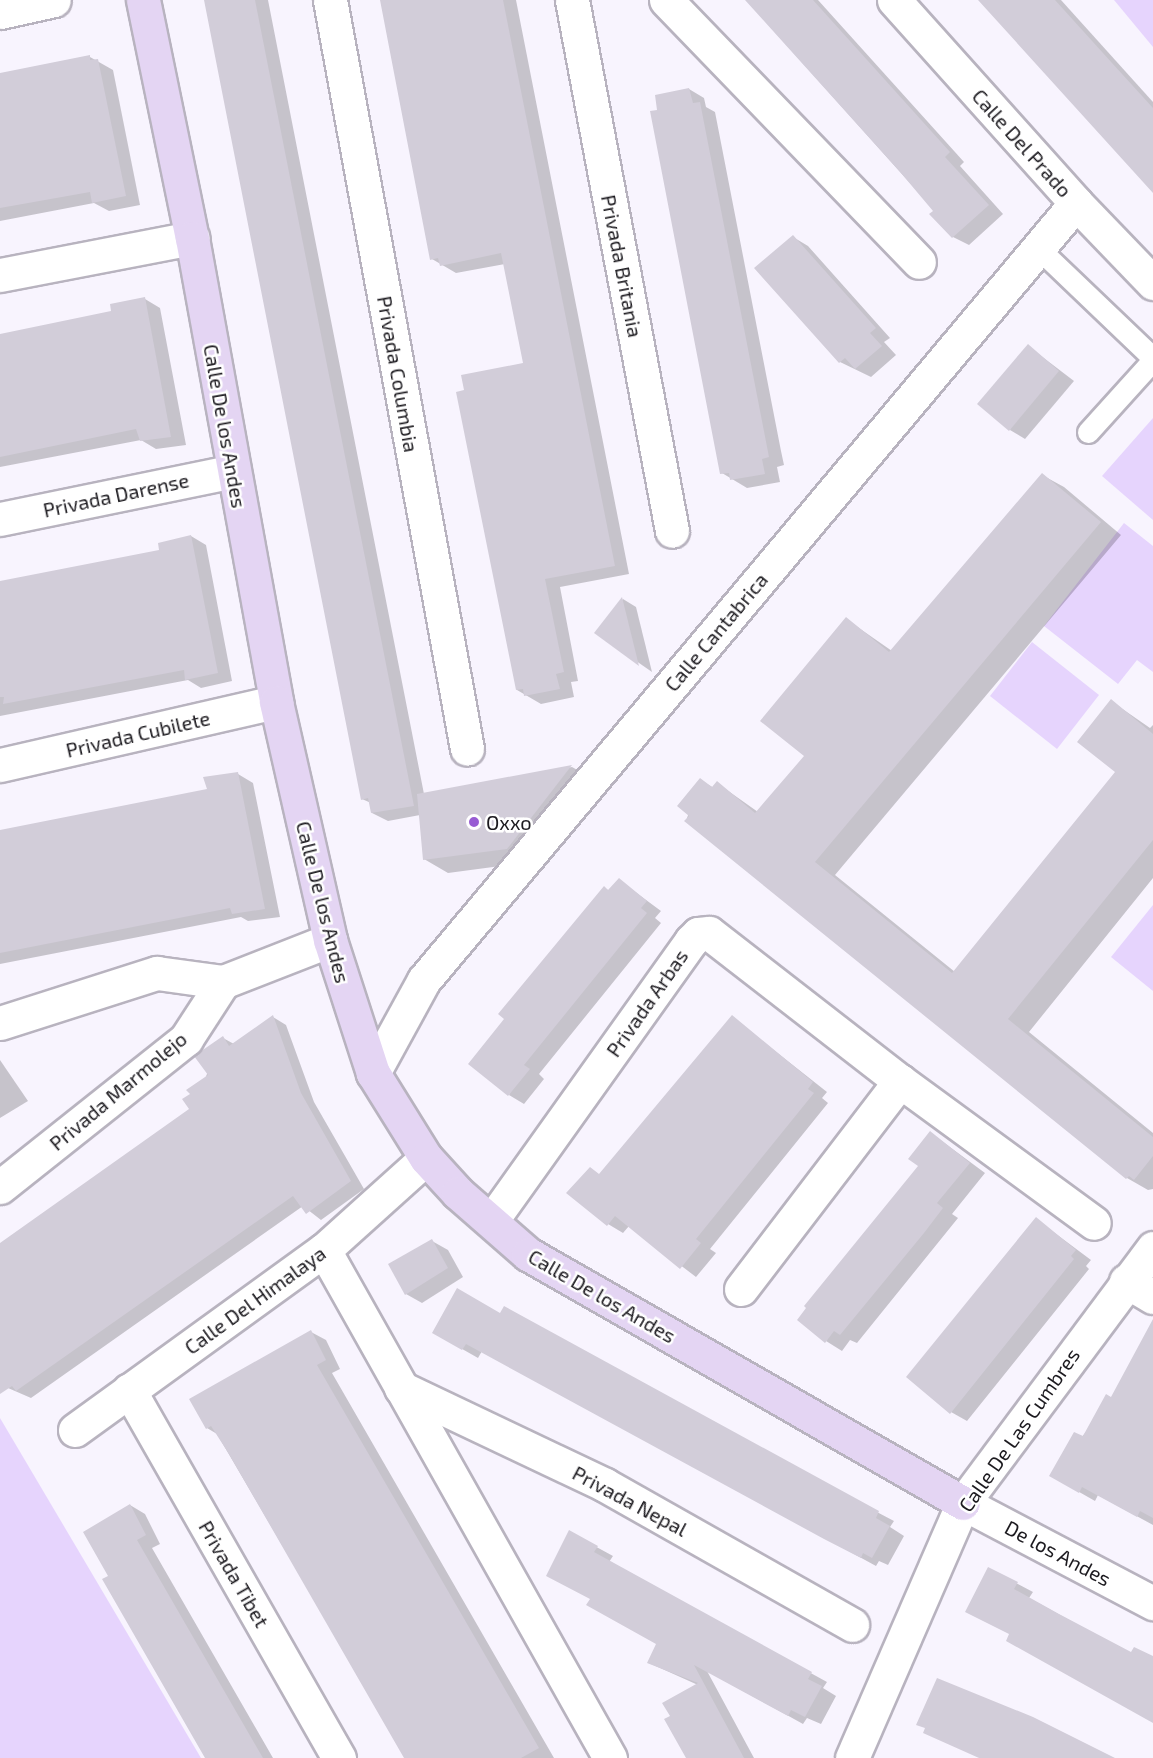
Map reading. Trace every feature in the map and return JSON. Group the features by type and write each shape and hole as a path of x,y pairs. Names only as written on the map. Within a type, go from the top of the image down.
{"street":[{"path":"0,12 54,0"},
{"name":"Calle De los Andes","path":"143,0 192,238 276,702 330,940 373,1073 426,1158 458,1193 492,1220 528,1254 963,1503"},
{"name":"Privada Columbia","path":"330,0 467,749"},
{"name":"Privada Britania","path":"572,0 672,531"},
{"path":"666,0 920,261"},
{"name":"Calle Del Prado","path":"894,0 1076,203 1153,284"},
{"name":"Calle Cantabrica","path":"373,1073 423,980 1076,203"},
{"path":"0,275 192,238"},
{"name":"Privada Darense","path":"0,519 233,471"},
{"name":"Privada Cubilete","path":"0,765 276,702"},
{"name":"Privada Arbas","path":"492,1220 698,934 709,933 900,1081 1094,1224"},
{"path":"0,1023 157,973 223,982 330,940"},
{"name":"Privada Marmolejo","path":"0,1187 186,1039 223,982"},
{"path":"741,1289 900,1081"},
{"name":"Calle Del Himalaya","path":"75,1430 324,1250 426,1158"},
{"name":"Calle De Las Cumbres","path":"852,1758 963,1503 1140,1289 1153,1248"},
{"path":"324,1250 610,1758"},
{"name":"Privada Nepal","path":"401,1388 605,1485 852,1625"},
{"name":"Privada Tibet","path":"129,1390 339,1758"},
{"name":"De los Andes","path":"963,1503 1153,1603"}],"lane":[{"path":"1038,248 1153,359 1088,432"}],"shaded area":[{"path":"1114,0 1153,0 1153,47"},
{"path":"1153,418 1153,520 1102,476"},
{"path":"1124,523 1153,546 1153,672 1137,660 1118,684 1044,626"},
{"path":"1032,642 1099,695 1057,749 990,696"},
{"path":"1153,905 1153,991 1111,957"},
{"path":"0,1418 201,1758 0,1758"}],"building":[{"path":"204,0 255,0 414,806 371,813 368,798 361,800"},
{"path":"380,0 503,0 615,566 545,579 564,672 556,674 560,689 524,696 523,689 516,690 456,392 464,390 461,375 523,363 501,253 440,266 438,258 430,260"},
{"path":"745,0 813,0 950,152 945,157 989,205 952,238 929,214 933,211 901,173"},
{"path":"978,0 1055,0 1153,108 1153,193"},
{"path":"90,55 90,60 98,59 126,196 92,203 90,192 0,208 0,73"},
{"path":"689,88 693,103 700,102 769,457 762,459 765,474 730,480 729,473 720,474 650,111 657,110 655,95"},
{"path":"793,235 876,328 870,333 882,346 855,369 845,358 839,363 754,268"},
{"path":"145,297 171,437 140,441 136,429 0,457 0,334 111,311 110,304"},
{"path":"1028,344 1059,371 1009,431 977,404"},
{"path":"1042,473 1101,522 815,862 952,973 1115,772 1077,742 1111,699 1153,734 1153,840 1008,1019 1153,1137 1153,1156 1134,1180 1129,1176 1126,1179 684,821 689,816 677,806 700,778 712,787 717,781 755,813 804,756 760,721 846,617 889,652"},
{"path":"191,535 218,673 185,680 184,670 3,704 4,697 0,697 0,581 159,550 158,543"},
{"path":"622,597 639,666 594,633"},
{"name":"Oxxo","path":"572,765 507,849 423,860 417,794"},
{"path":"238,772 265,909 232,914 230,908 0,953 0,830 207,789 203,777"},
{"path":"619,878 647,901 641,908 647,913 524,1065 530,1069 508,1096 468,1064 504,1019 498,1014 604,886 608,890"},
{"path":"273,1015 301,1093 351,1181 306,1214 293,1196 16,1391 12,1386 0,1394 0,1243 189,1109 182,1099 190,1094 186,1090 208,1075 194,1056 223,1036 229,1046"},
{"path":"732,1015 813,1082 808,1089 814,1093 696,1239 701,1243 680,1269 615,1216 607,1226 566,1193 590,1167 599,1174"},
{"path":"930,1131 970,1163 937,1203 943,1208 924,1233 840,1335 834,1331 825,1343 797,1320 806,1308 804,1306 918,1166 908,1159"},
{"path":"1036,1217 1076,1250 1071,1256 1074,1259 950,1414 906,1377"},
{"path":"432,1239 448,1268 405,1295 388,1264"},
{"path":"457,1288 500,1313 504,1306 879,1511 876,1518 890,1526 872,1558 863,1553 861,1558 824,1539 466,1344 462,1350 432,1333"},
{"path":"1153,1319 1153,1518 1140,1511 1137,1517 1082,1487 1079,1493 1049,1476 1074,1432 1083,1436 1106,1394 1111,1397"},
{"path":"311,1330 326,1360 317,1365 539,1748 521,1758 404,1758 229,1454 211,1426 206,1429 189,1399"},
{"path":"130,1504 146,1535 137,1540 263,1758 205,1758 102,1579 108,1576 83,1532"},
{"path":"569,1530 598,1546 594,1552 812,1672 808,1679 822,1686 805,1717 791,1710 788,1716 694,1665 744,1758 686,1758 664,1719 670,1716 662,1703 698,1683 647,1663 656,1644 586,1605 590,1599 546,1576"},
{"path":"988,1567 1018,1582 1014,1589 1059,1614 1131,1652 1134,1647 1153,1656 1153,1723 1006,1641 1009,1634 965,1612"},
{"path":"937,1678 1033,1717 1115,1758 979,1758 923,1733 925,1728 916,1725"}],"place":[{"name":"Oxxo","path":"474,822"}]}
